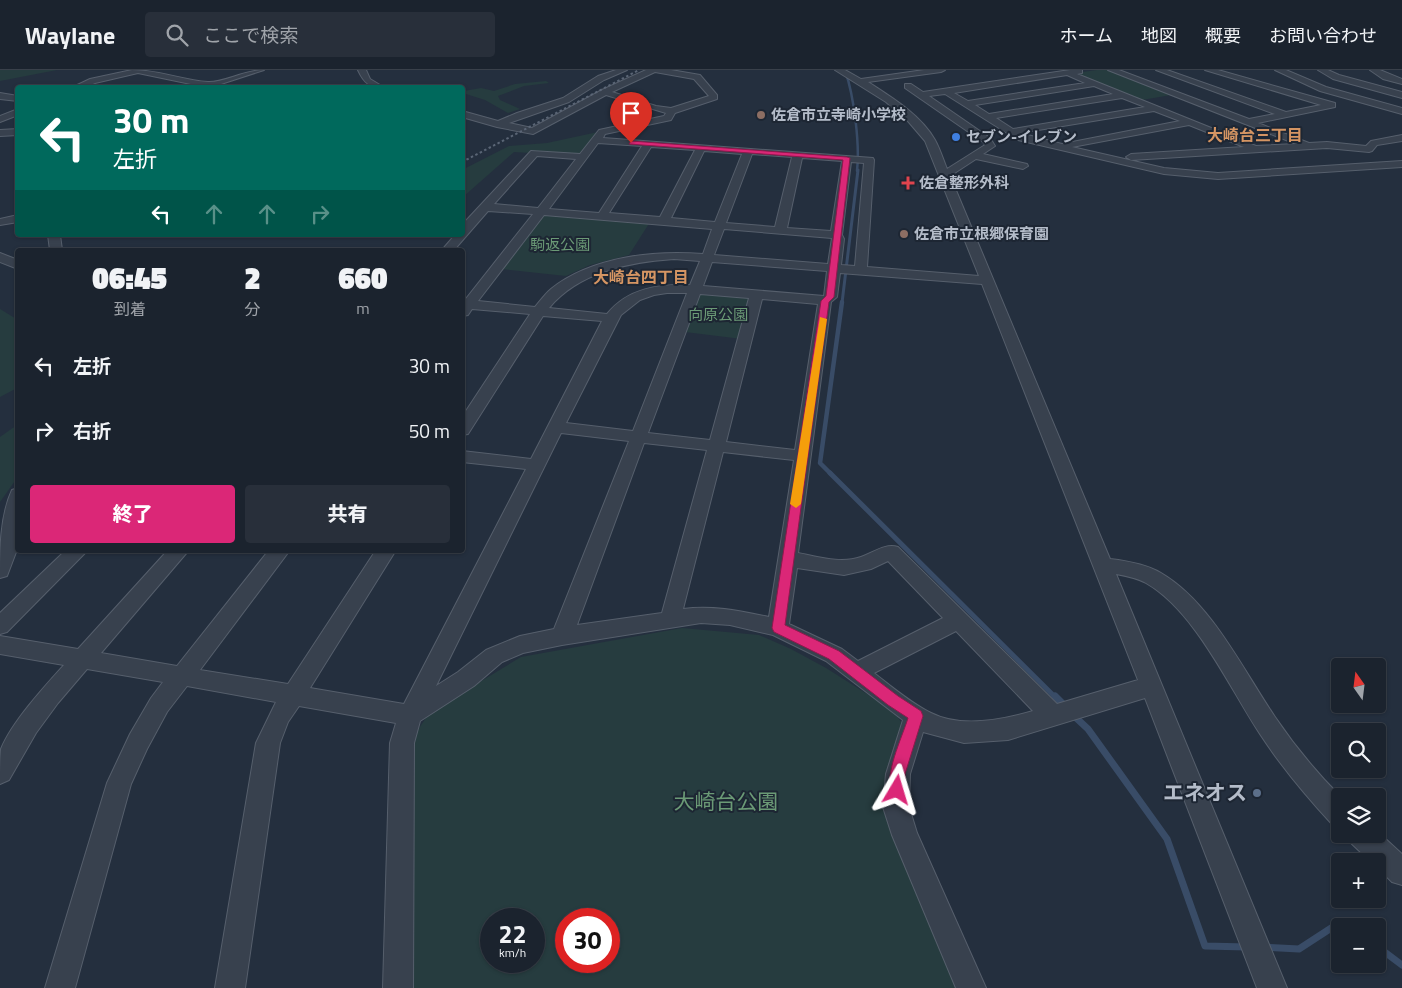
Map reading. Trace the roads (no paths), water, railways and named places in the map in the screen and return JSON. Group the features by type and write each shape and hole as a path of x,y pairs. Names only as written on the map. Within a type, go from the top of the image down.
{"street":[{"path":"161,76 185,70"},
{"path":"210,84 260,70"},
{"path":"362,70 367,80 376,85"},
{"path":"500,124 520,114 566,100 602,78 623,70"},
{"path":"465,115 533,131 605,92 652,70"},
{"path":"605,92 654,108 671,111 714,97 697,77 658,70"},
{"path":"839,70 861,81 912,118 930,140 1152,686 1272,988"},
{"path":"861,81 941,70"},
{"path":"922,95 1087,70"},
{"path":"1112,70 1366,167"},
{"path":"1160,70 1286,115"},
{"path":"1215,70 1332,105 1248,122"},
{"path":"1279,70 1323,89 1402,111"},
{"path":"1322,70 1336,77 1402,95"},
{"path":"1374,70 1386,77 1402,82"},
{"path":"1383,70 1402,72"},
{"path":"82,85 92,81 139,71 214,85"},
{"path":"1068,73 1258,149"},
{"path":"175,85 185,81"},
{"path":"966,104 1094,84"},
{"path":"908,86 987,140 990,146 977,156 944,175"},
{"path":"946,91 1021,138 1164,172 1218,176 1402,164"},
{"path":"988,117 1122,95"},
{"path":"1139,102 1178,95"},
{"path":"0,96 15,98"},
{"path":"1379,104 1402,103"},
{"path":"1012,132 1154,108"},
{"path":"465,307 602,132 668,118 671,111"},
{"path":"0,119 15,113"},
{"path":"1058,146 1190,122"},
{"path":"0,133 15,132"},
{"path":"1110,159 1334,145 1369,149 1374,143 1402,138"},
{"path":"596,140 869,160 861,270"},
{"path":"602,216 648,144"},
{"path":"664,221 701,148"},
{"path":"562,636 748,151"},
{"path":"465,231 534,153 583,157"},
{"path":"780,231 797,156"},
{"path":"977,156 1023,166"},
{"path":"778,628 825,301 830,297 838,239 836,235 847,158"},
{"path":"486,207 836,235"},
{"path":"0,222 15,219"},
{"path":"450,248 459,237"},
{"path":"465,425 545,302 566,285 605,266 647,257 674,255 987,281"},
{"path":"0,257 15,264"},
{"path":"398,988 402,743 410,715 611,318 626,302 640,295 666,289 695,289 825,301"},
{"path":"670,620 757,295"},
{"path":"465,307 539,311 611,318"},
{"path":"556,427 803,456"},
{"path":"465,456 536,465"},
{"path":"0,571 8,547 13,519"},
{"path":"788,559 844,568 864,564 891,552 1052,716"},
{"path":"0,626 75,553"},
{"path":"0,772 39,711 82,659 176,553"},
{"path":"60,988 119,783 138,742 159,705 278,553"},
{"path":"230,988 268,743 279,717 384,553"},
{"path":"1102,565 1128,568 1153,577 1172,590 1198,621 1268,726 1299,767 1331,804"},
{"path":"0,645 410,715 466,679 494,656 520,645 562,636 702,615 730,617 778,628 834,655 893,701 916,716 927,722 964,732 1008,728 1152,686"},
{"path":"856,672 958,620"},
{"path":"916,716 898,774 896,807 905,835 971,988"},
{"path":"1370,843 1402,872"}],"waterway":[{"path":"845,70 856,120 857,171"},
{"path":"842,303 858,170"},
{"path":"830,473 820,463 842,302"},
{"path":"830,473 1056,698"},
{"path":"1055,696 1066,707"},
{"path":"1073,715 1088,729 1167,839 1205,946 1247,947"},
{"path":"1263,947 1299,949 1331,928"},
{"path":"1386,953 1402,965"}],"railway":[{"path":"465,160 639,70"}],"place":[{"name":"佐倉市立寺崎小学校","path":"761,115"},
{"name":"セブン-イレブン","path":"956,137"},
{"name":"佐倉整形外科","path":"908,183"},
{"name":"佐倉市立根郷保育園","path":"904,234"},
{"name":"エネオス","path":"1257,793"}],"district":[{"name":"大崎台三丁目","path":"1255,135"},
{"name":"大崎台四丁目","path":"641,277"}],"park label":[{"name":"駒返公園","path":"560,245"},
{"name":"向原公園","path":"718,315"},
{"name":"大崎台公園","path":"726,802"}]}
